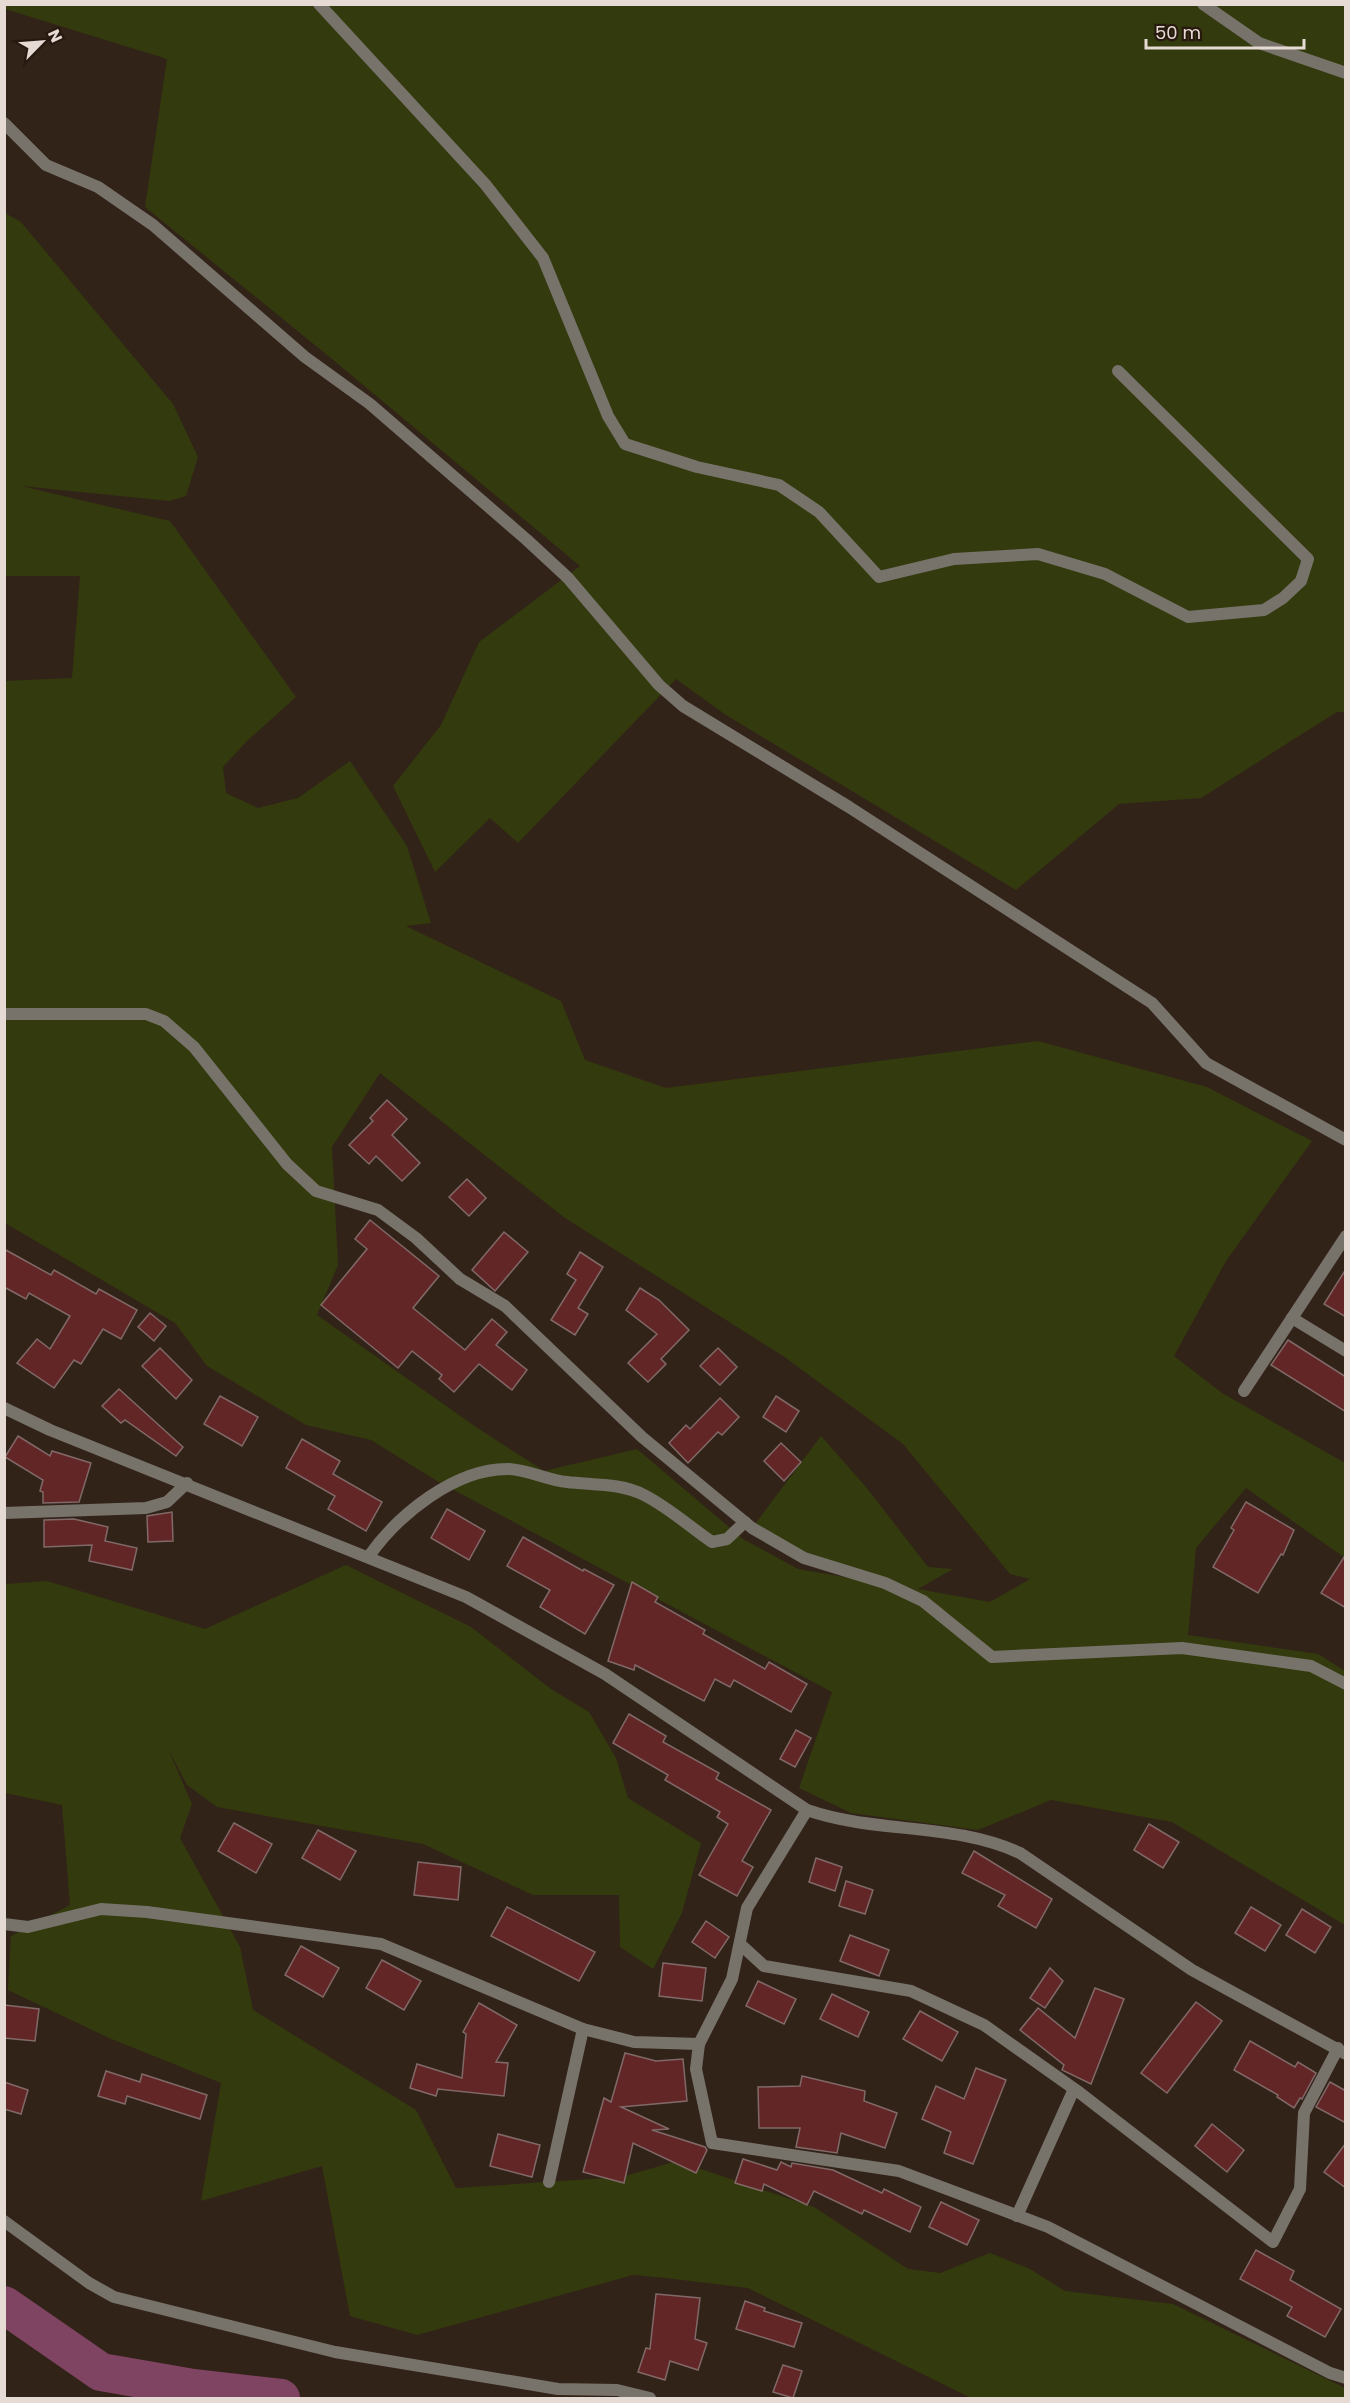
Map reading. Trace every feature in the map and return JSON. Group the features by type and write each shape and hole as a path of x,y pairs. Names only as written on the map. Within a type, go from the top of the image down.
{"street":[{"path":"319,4 485,184 543,258 608,416 625,444 697,467 779,485 819,513 879,577 954,560 1038,554 1105,574 1188,617 1264,610 1283,598 1301,581 1308,559 1118,371"},
{"path":"1203,4 1259,43 1346,73"},
{"path":"4,123 46,165 98,188 153,225 305,357 370,404 568,578 659,685 683,706 849,807 1152,1003 1206,1063 1346,1140"},
{"path":"4,1014 146,1014 164,1021 194,1047 287,1164 316,1191 378,1210 416,1238 460,1279 505,1306 642,1437 745,1522 804,1558 885,1583 924,1601 992,1657 1182,1648 1311,1666 1346,1684"},
{"path":"1245,1391 1346,1236"},
{"path":"1292,1318 1346,1351"},
{"path":"4,1408 50,1430 369,1556 466,1597 605,1674 807,1809 838,1820 993,1841 1020,1853 1192,1970 1342,2051 1304,2113 1300,2189 1273,2242 1074,2089 984,2025 911,1991 764,1966 740,1944"},
{"path":"369,1556 386,1532 411,1509 453,1484 481,1474 509,1469 556,1480 618,1487 644,1495 712,1542 727,1539 745,1522"},
{"path":"4,1513 146,1508 167,1502 186,1484"},
{"path":"807,1809 747,1908 732,1980 699,2044 696,2069 712,2143 899,2171 1048,2227 1330,2373 1346,2378"},
{"path":"4,1924 28,1927 101,1909 147,1912 381,1944 583,2029 634,2042 699,2044"},
{"path":"549,2182 583,2029"},
{"path":"1017,2216 1074,2089"},
{"path":"4,2221 89,2283 114,2297 335,2352 558,2389 617,2390 650,2398"}],"green space":[{"path":"4,5 1345,5 1345,712 1337,712 1201,798 1119,804 1016,890 726,715 676,679 518,843 490,818 435,872 393,786 441,725 479,642 580,566 145,207 167,59 5,9"},
{"path":"5,213 21,222 173,404 198,457 186,496 169,501 21,486 170,521 296,697 248,740 223,767 226,793 258,808 298,798 350,761 407,846 431,923 406,926 561,1001 585,1060 666,1088 1038,1041 1207,1087 1312,1141 1226,1261 1174,1356 1222,1393 1345,1463 1345,1558 1246,1488 1196,1548 1188,1635 1318,1654 1345,1671 1345,1925 1172,1822 1051,1800 978,1830 851,1813 799,1788 832,1692 437,1481 371,1440 306,1425 207,1366 175,1323 5,1223 5,681 72,678 80,576 5,576","holes":["380,1073 565,1218 783,1356 903,1444 1010,1574 1030,1579 990,1602 918,1589 953,1569 928,1567 866,1487 821,1436 752,1528 868,1581 798,1569 743,1539 637,1449 544,1471 476,1427 317,1315 338,1265 332,1147"]},
{"path":"346,1565 471,1627 551,1689 589,1712 616,1758 628,1798 701,1843 682,1913 653,1969 620,1947 619,1895 533,1895 423,1844 217,1807 187,1785 168,1749 192,1804 180,1838 240,1947 253,2010 416,2110 456,2188 622,2177 677,2161 814,2207 908,2269 940,2273 990,2253 1030,2269 1065,2291 1173,2304 1345,2388 1345,2398 971,2398 748,2288 633,2275 417,2335 350,2316 322,2166 201,2201 221,2083 109,2038 8,1990 11,1936 70,1905 62,1805 5,1793 5,1584 47,1581 205,1629"}],"building":[{"path":"387,1100 407,1119 392,1135 420,1163 402,1181 376,1156 369,1164 349,1145 373,1121 370,1118"},
{"path":"467,1179 486,1198 469,1216 449,1197"},
{"path":"370,1220 439,1276 413,1308 465,1350 492,1319 507,1332 496,1345 527,1370 512,1390 479,1364 454,1392 439,1379 442,1375 412,1351 398,1368 321,1305 367,1249 355,1239"},
{"path":"504,1232 528,1252 495,1291 472,1270"},
{"path":"4,1249 51,1275 54,1270 96,1294 99,1289 137,1310 121,1339 103,1329 81,1364 74,1360 54,1388 17,1363 37,1339 50,1349 70,1316 29,1293 26,1299 4,1287"},
{"path":"580,1252 603,1267 578,1308 588,1314 575,1335 551,1320 576,1280 567,1274"},
{"path":"1346,1269 1346,1317 1324,1304"},
{"path":"640,1288 659,1300 689,1330 661,1359 666,1364 648,1382 628,1363 657,1334 626,1310"},
{"path":"150,1313 166,1326 154,1341 138,1327"},
{"path":"1288,1340 1346,1377 1346,1412 1271,1365"},
{"path":"160,1348 192,1380 176,1399 142,1366"},
{"path":"718,1348 737,1367 720,1385 700,1366"},
{"path":"119,1389 183,1447 176,1456 125,1420 121,1423 102,1406"},
{"path":"220,1396 258,1417 242,1446 204,1424"},
{"path":"776,1396 799,1411 786,1432 763,1417"},
{"path":"720,1398 739,1417 722,1435 718,1432 688,1463 669,1443 686,1425 690,1429"},
{"path":"18,1436 50,1456 52,1451 91,1463 79,1502 43,1503 43,1492 40,1491 43,1480 5,1457"},
{"path":"302,1439 340,1461 333,1474 382,1502 366,1531 328,1509 335,1496 286,1468"},
{"path":"781,1443 801,1462 784,1481 764,1461"},
{"path":"1246,1502 1294,1530 1283,1555 1281,1554 1258,1593 1213,1567 1234,1530 1231,1528"},
{"path":"447,1509 485,1531 469,1560 431,1538"},
{"path":"172,1512 173,1541 148,1542 147,1516"},
{"path":"74,1519 108,1527 105,1541 137,1548 132,1570 89,1561 92,1545 44,1547 44,1520"},
{"path":"523,1537 583,1571 584,1569 614,1585 585,1634 540,1607 550,1590 507,1566"},
{"path":"1346,1554 1346,1608 1321,1593"},
{"path":"632,1582 658,1597 655,1602 705,1630 703,1634 765,1669 769,1662 807,1684 791,1712 734,1680 730,1687 715,1679 704,1701 635,1665 634,1670 608,1661"},
{"path":"629,1714 666,1736 663,1742 719,1773 716,1779 771,1810 742,1861 753,1867 737,1896 699,1875 728,1824 717,1817 720,1812 665,1780 668,1775 613,1743"},
{"path":"796,1730 811,1738 795,1767 780,1759"},
{"path":"234,1823 272,1844 256,1873 218,1851"},
{"path":"1149,1824 1179,1842 1163,1868 1134,1850"},
{"path":"318,1830 356,1851 340,1880 302,1858"},
{"path":"974,1851 1052,1899 1036,1928 998,1906 1005,1895 962,1873"},
{"path":"816,1858 842,1867 835,1891 809,1882"},
{"path":"418,1862 461,1867 458,1900 414,1895"},
{"path":"846,1881 873,1890 865,1914 839,1906"},
{"path":"507,1907 595,1952 579,1981 491,1936"},
{"path":"1251,1907 1281,1925 1265,1951 1235,1933"},
{"path":"1302,1909 1331,1927 1315,1953 1286,1935"},
{"path":"706,1921 729,1937 715,1958 692,1942"},
{"path":"850,1935 889,1950 879,1976 840,1961"},
{"path":"301,1946 339,1968 323,1997 285,1975"},
{"path":"382,1960 421,1981 404,2010 366,1988"},
{"path":"663,1963 706,1968 702,2001 659,1996"},
{"path":"1050,1968 1063,1981 1045,2008 1030,1998"},
{"path":"758,1981 796,1999 784,2024 746,2006"},
{"path":"1095,1988 1124,1999 1091,2084 1062,2070 1064,2065 1020,2030 1038,2008 1075,2038"},
{"path":"832,1994 869,2012 858,2037 820,2019"},
{"path":"1196,2002 1222,2021 1167,2093 1141,2073"},
{"path":"479,2003 517,2025 496,2062 508,2063 504,2096 438,2089 436,2096 410,2088 417,2064 462,2078 466,2034 463,2032"},
{"path":"4,2005 39,2009 35,2041 4,2038"},
{"path":"920,2011 958,2032 942,2061 903,2039"},
{"path":"1250,2041 1295,2067 1298,2062 1316,2073 1302,2099 1300,2098 1294,2108 1277,2097 1278,2095 1234,2070"},
{"path":"625,2053 656,2061 683,2059 687,2101 621,2107 669,2129 652,2130 705,2147 707,2150 696,2173 633,2143 624,2183 583,2172 604,2098 611,2102"},
{"path":"976,2068 1006,2080 973,2164 944,2153 951,2132 922,2119 936,2086 964,2099"},
{"path":"106,2071 140,2082 142,2074 207,2095 200,2119 127,2096 125,2104 98,2096"},
{"path":"802,2076 865,2091 864,2101 897,2113 885,2148 841,2133 837,2153 796,2147 800,2128 759,2128 758,2087 800,2086"},
{"path":"4,2082 28,2090 21,2114 4,2109"},
{"path":"1330,2082 1346,2091 1346,2123 1316,2107"},
{"path":"1212,2124 1244,2150 1227,2172 1195,2146"},
{"path":"498,2134 540,2145 532,2177 490,2166"},
{"path":"1346,2143 1346,2188 1324,2172"},
{"path":"743,2159 777,2170 781,2162 791,2167 792,2163 833,2170 882,2193 884,2189 921,2207 910,2232 864,2210 862,2214 814,2191 807,2205 764,2184 762,2191 735,2183"},
{"path":"941,2202 979,2220 967,2245 929,2227"},
{"path":"1256,2250 1294,2271 1290,2280 1341,2309 1325,2337 1287,2316 1292,2307 1240,2279"},
{"path":"656,2294 700,2298 695,2339 707,2343 698,2370 670,2361 665,2380 638,2372 646,2348 650,2349"},
{"path":"745,2301 765,2308 764,2311 802,2323 794,2347 736,2329"},
{"path":"783,2365 802,2371 793,2398 773,2392"}],"waterway":[{"path":"4,2305 101,2372 193,2388 281,2398"}]}
